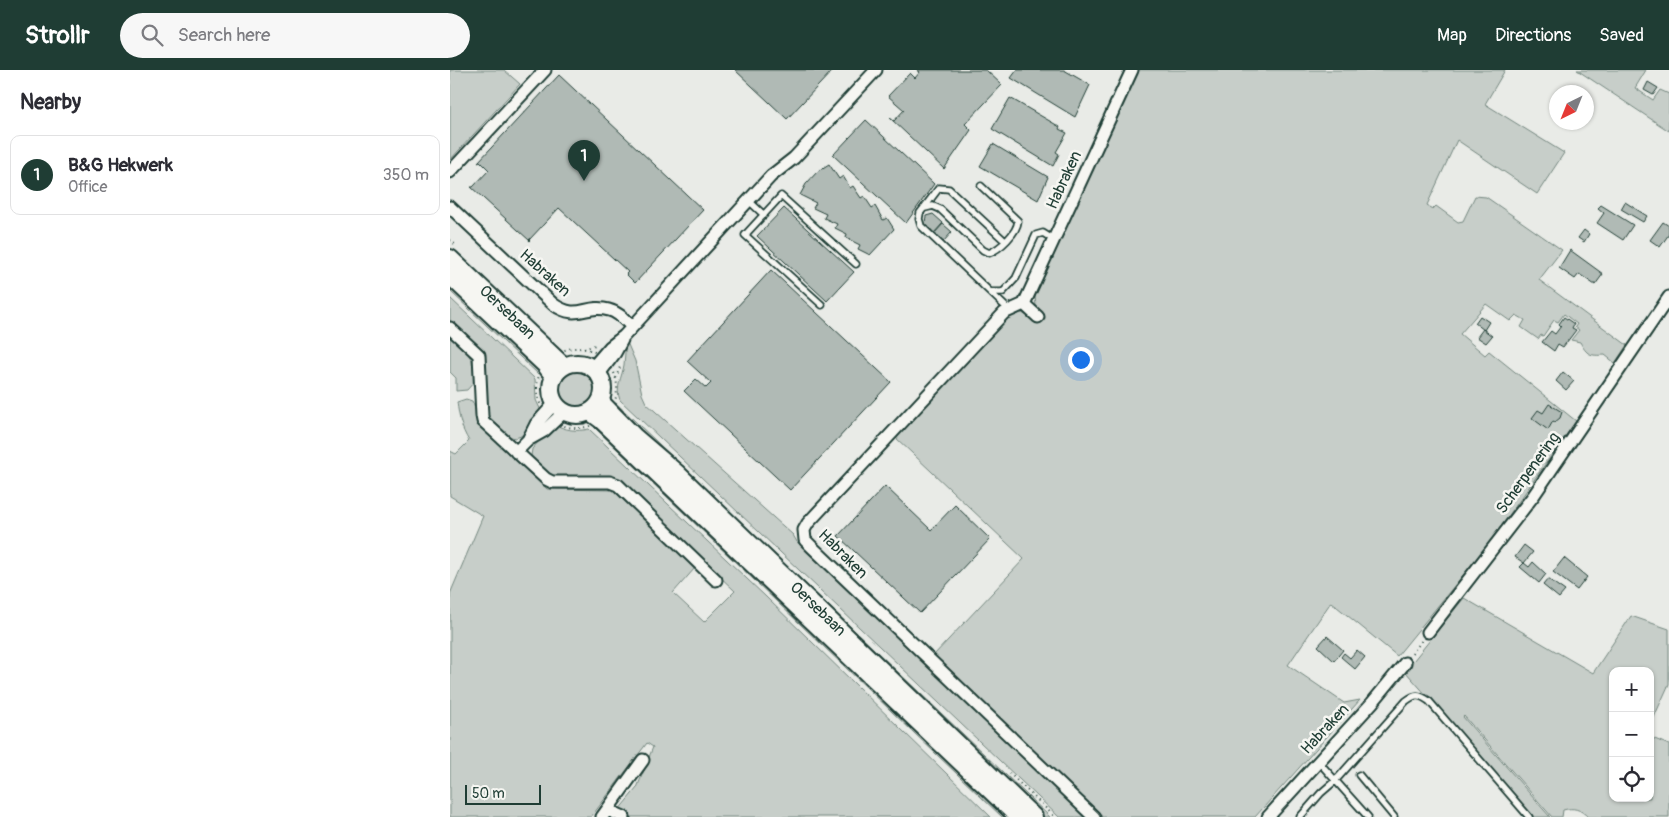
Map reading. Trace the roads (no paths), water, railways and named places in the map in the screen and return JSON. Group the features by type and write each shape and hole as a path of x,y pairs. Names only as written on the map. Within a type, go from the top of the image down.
{"main road":[{"name":"Oersebaan","path":"450,258 554,366"},
{"name":"Oersebaan","path":"450,276 554,366"},
{"path":"574,363 600,365 604,387 600,411 577,416 554,412 551,385 554,366 574,363"},
{"name":"Oersebaan","path":"600,411 1018,817"},
{"name":"Oersebaan","path":"600,411 683,479 1034,817"}],"street":[{"path":"450,172 545,70"},
{"path":"600,365 610,347 624,336 631,326 770,176 794,158 876,70"},
{"name":"Habraken","path":"1094,817 805,540 804,530 1004,313 1024,304 1132,70"},
{"name":"Habraken","path":"450,207 562,311 575,313 598,308 611,310 631,326"},
{"name":"Scherpenering","path":"1428,632 1534,495 1669,297"},
{"path":"1024,304 1038,317"},
{"path":"450,328 479,355 483,421 546,479 552,482 610,482 618,485 716,580"},
{"path":"516,452 528,440 544,431 554,412"},
{"name":"Habraken","path":"1268,817 1372,704 1405,663"},
{"path":"624,817 605,814 643,760"}],"lane":[{"path":"925,208 933,206 940,209 983,250 989,253 995,251 1017,228 1018,221 981,186"},
{"path":"1005,240 949,189 939,188 920,213 918,219 921,226 1010,310"},
{"path":"822,305 745,235 782,196 856,264"},
{"path":"748,200 764,215"},
{"path":"991,292 1003,292 1016,278 1036,235 1043,234 1054,240"},
{"path":"1300,817 1321,793 1336,780 1406,701 1414,695 1421,696 1429,701 1529,817"},
{"path":"1318,761 1368,817"},
{"path":"1359,775 1394,817"}],"place":[{"name":"B&G Hekwerk","path":"584,181"}]}
